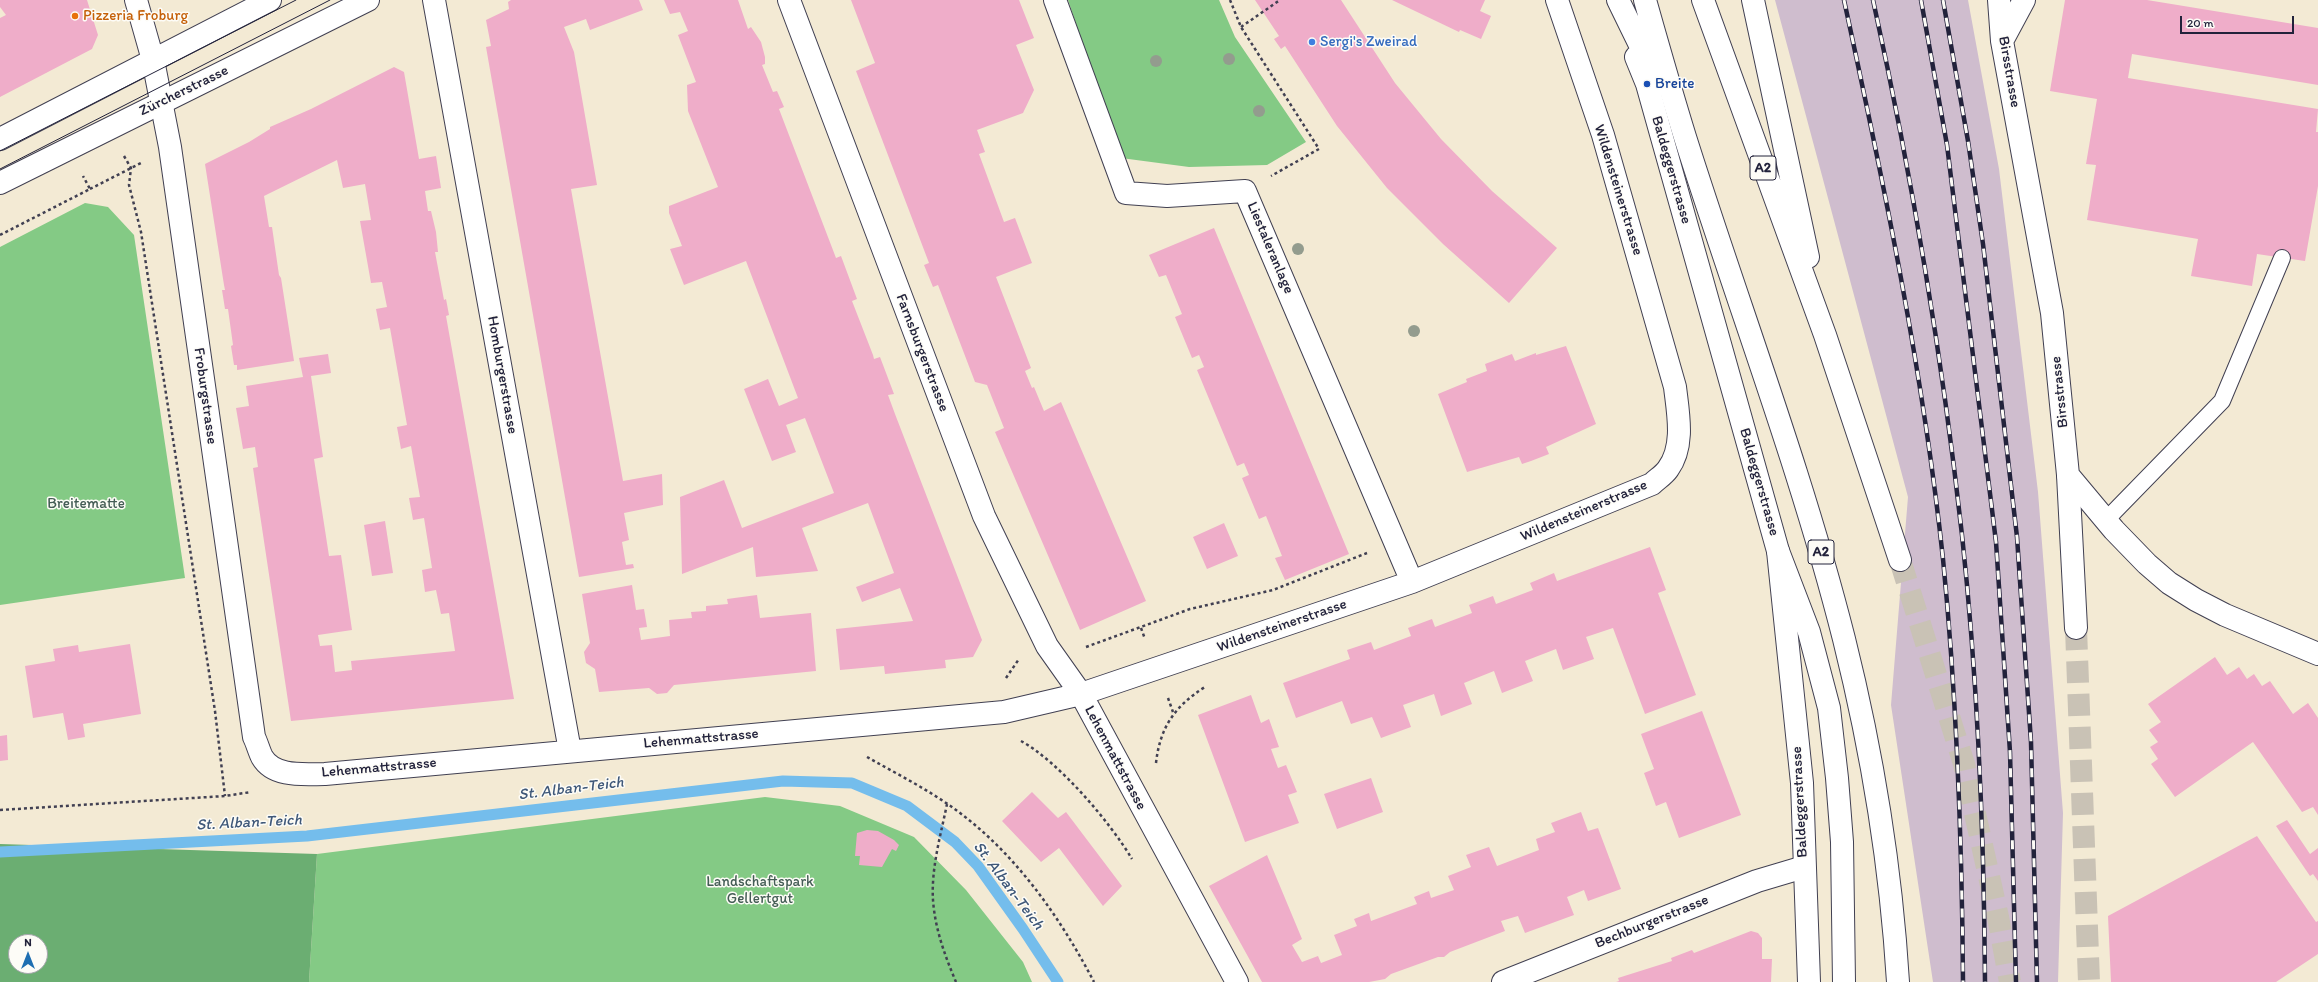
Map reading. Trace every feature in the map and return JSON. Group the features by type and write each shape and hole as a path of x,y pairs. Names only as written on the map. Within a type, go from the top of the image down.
{"main road":[{"name":"Froburgstrasse","path":"136,0 153,60 170,148 254,736 263,758 278,770 293,774"},
{"path":"0,138 270,0"},
{"name":"Zürcherstrasse","path":"0,184 368,0"},
{"name":"Homburgerstrasse","path":"434,0 570,751"},
{"name":"Farnsburgerstrasse","path":"789,0 984,516 1047,646 1081,694"},
{"name":"Liestaleranlage","path":"1055,0 1126,193 1167,196 1245,191 1412,582"},
{"name":"Wildensteinerstrasse","path":"1081,694 1412,582 1652,484 1668,469 1677,447 1680,425 1675,387 1603,135 1558,0"},
{"name":"Baldeggerstrasse","path":"1613,0 1646,84 1778,551 1802,783 1809,982"},
{"path":"1618,0 1685,137"},
{"name":"A2","path":"1645,0 1685,137 1782,425 1813,525 1844,640 1864,727 1881,819 1894,928 1898,982"},
{"name":"A2","path":"1703,0 1825,335 1900,560"},
{"path":"1753,0 1825,335"},
{"name":"Birsstrasse","path":"1999,0 2002,41 2052,313 2068,475 2076,628"},
{"path":"2002,41 2024,0"},
{"path":"2068,475 2106,520 2147,564 2169,583 2196,600 2318,654"},
{"path":"1778,551 1809,632 1829,708 1842,842 1844,982"},
{"name":"Lehenmattstrasse","path":"293,774 325,774 1004,712 1081,694 1237,982"},
{"name":"Bechburgerstrasse","path":"1503,982 1757,881 1804,867"}],"lane":[{"path":"2106,520 2222,401 2282,258"}],"path":[{"path":"1230,0 1241,27 1319,149 1245,191"},
{"path":"1241,27 1280,0"},
{"path":"90,189 170,148"},
{"path":"122,152 131,168 129,185 141,232 215,711 224,796"},
{"path":"1004,712 1001,687 1020,657 1069,638 1083,648 1190,609 1273,590 1395,542"},
{"path":"1156,766 1164,732 1173,712 1186,698 1210,684"},
{"path":"832,728 851,748 947,804 1000,849 1039,892 1074,945 1094,982"},
{"path":"1019,740 1031,747 1062,774 1103,819 1135,863"},
{"path":"0,810 224,796 284,787 293,774"},
{"path":"947,804 935,868 933,900 938,930 956,982"}],"shaded area":[{"path":"1775,0 1968,0 1999,169 2038,492 2063,813 2058,982 1933,982 1891,705 1908,497"}],"green space":[{"path":"1068,0 1219,0 1235,37 1306,142 1267,165 1189,167 1121,158"},
{"name":"Breitematte","path":"85,203 108,207 134,235 185,578 0,605 0,247"},
{"name":"Landschaftspark Gellertgut","path":"765,797 840,806 914,837 966,890 1023,962 1032,982 309,982 317,854"},
{"path":"0,844 317,854 309,982 0,982"}],"building":[{"path":"0,0 87,0 98,35 92,49 0,97 0,18 6,15 0,7"},
{"path":"511,0 639,0 643,10 590,30 586,19 564,27 574,52 597,185 571,189 623,481 662,474 663,505 624,513 629,540 622,542 626,565 633,564 634,568 579,577 486,47 491,46 486,20 509,9 508,2"},
{"path":"664,0 738,0 748,29 751,27 761,42 765,57 765,64 762,65 773,92 777,91 784,107 779,109 836,258 841,256 857,299 852,301 874,359 880,357 894,394 888,395 982,640 973,657 945,660 946,668 885,674 884,666 840,670 836,629 913,621 900,588 862,602 856,587 894,573 868,503 802,528 818,571 756,577 753,547 682,574 680,497 724,480 742,528 834,493 805,418 786,425 796,452 772,461 744,389 768,379 779,406 798,398 746,261 684,285 670,249 682,246 669,213 669,206 718,187 688,111 687,85 696,82 678,35 688,31 680,12 670,14"},
{"path":"851,0 1019,0 1034,38 1016,45 1034,90 1023,113 977,130 985,152 979,154 1004,222 1015,218 1032,263 996,277 1031,368 1025,371 1032,388 1034,387 1044,411 1061,402 1146,601 1080,630 995,432 1004,428 987,385 975,382 938,285 933,287 924,265 929,263 856,71 875,63"},
{"path":"1255,0 1341,0 1395,83 1441,139 1492,191 1557,248 1509,303 1443,244 1387,188 1337,126 1285,46 1281,49 1274,39 1279,36"},
{"path":"1392,0 1485,0 1480,11 1491,16 1481,39 1460,30 1459,32"},
{"path":"2065,0 2147,0 2318,28 2318,85 2132,54 2128,78 2318,109 2316,132 2318,132 2318,186 2305,261 2257,254 2252,286 2191,276 2198,239 2087,220 2096,165 2086,164 2097,99 2050,91"},
{"path":"394,67 404,72 419,159 436,156 441,188 425,191 428,211 431,211 436,232 438,252 435,252 444,300 446,299 449,315 446,316 514,699 291,721 253,468 258,467 255,447 243,449 236,408 249,406 246,386 303,377 299,358 328,354 331,373 311,376 323,457 314,459 329,556 341,555 352,630 318,635 320,646 332,645 335,672 352,670 351,661 455,651 449,613 441,614 436,590 425,592 422,570 432,568 424,518 413,520 409,498 420,497 411,446 401,449 397,427 407,425 390,328 380,330 376,309 387,307 382,282 371,283 360,221 371,220 365,184 343,188 337,160 264,196 269,227 272,227 294,361 237,370 237,365 234,365 231,346 233,345 228,309 225,309 222,290 225,290 205,164 249,142 270,129 270,127 311,109"},
{"path":"1214,228 1349,554 1285,580 1275,558 1282,556 1266,516 1259,519 1242,478 1249,475 1244,463 1237,466 1197,370 1204,367 1199,355 1192,358 1175,317 1182,314 1166,275 1159,277 1149,255"},
{"path":"1566,346 1596,424 1546,447 1549,454 1531,461 1522,464 1519,457 1467,472 1438,394 1467,382 1466,379 1487,371 1485,364 1512,354 1515,361 1536,353 1536,355"},
{"path":"385,521 393,573 372,576 364,525"},
{"path":"1224,523 1238,556 1207,569 1193,537"},
{"path":"1650,547 1666,590 1658,593 1696,695 1645,714 1613,628 1586,637 1594,659 1563,670 1556,649 1525,661 1533,681 1502,693 1494,671 1464,683 1472,704 1441,716 1434,694 1403,705 1411,727 1381,738 1372,717 1351,724 1342,701 1296,718 1283,683 1350,659 1347,650 1371,642 1374,650 1411,636 1408,628 1432,619 1435,627 1472,613 1469,605 1493,596 1496,604 1533,590 1530,583 1554,573 1557,581"},
{"path":"632,585 636,610 644,609 647,627 639,628 641,640 670,636 669,620 692,618 691,612 706,611 706,606 728,604 727,599 757,595 760,618 811,613 816,671 674,685 667,693 657,694 649,688 599,692 595,669 586,663 584,652 590,643 582,594"},
{"path":"130,644 141,714 83,724 85,737 68,740 63,713 33,718 25,666 55,661 53,649 78,645 79,652"},
{"path":"2215,657 2227,675 2239,667 2247,679 2254,674 2262,686 2270,681 2293,714 2308,703 2318,718 2318,815 2313,807 2302,812 2253,742 2175,797 2151,764 2158,759 2150,747 2158,742 2149,730 2161,722 2148,704"},
{"path":"1251,695 1261,723 1269,719 1279,747 1271,749 1278,768 1286,765 1297,792 1288,795 1299,823 1245,842 1198,715"},
{"path":"1702,711 1741,815 1679,838 1666,802 1656,806 1644,773 1654,769 1641,734"},
{"path":"7,735 8,760 0,761 0,736"},
{"path":"1371,778 1383,812 1337,829 1324,794"},
{"path":"1032,792 1058,818 1066,812 1122,886 1103,906 1059,848 1041,862 1002,821"},
{"path":"1581,812 1588,831 1598,828 1621,889 1588,901 1584,890 1567,897 1574,915 1525,933 1518,916 1501,921 1505,931 1450,952 1444,957 1438,957 1391,974 1385,979 1369,982 1262,982 1209,886 1267,855 1302,939 1292,945 1302,962 1318,956 1321,963 1342,955 1334,935 1357,926 1354,919 1369,913 1371,921 1417,904 1414,897 1429,891 1431,898 1454,890 1448,876 1471,867 1466,855 1489,847 1497,866 1539,850 1536,839 1555,832 1551,823"},
{"path":"2287,820 2310,854 2318,848 2318,881 2313,874 2310,876 2276,826"},
{"path":"867,830 878,831 894,840 899,845 896,851 892,849 882,867 859,865 860,856 855,856 857,833"},
{"path":"2257,836 2316,922 2318,921 2318,954 2276,982 2111,982 2108,916"},
{"path":"1751,931 1758,933 1762,938 1762,959 1772,959 1771,982 1616,982 1619,981 1618,978 1672,961 1671,958 1692,950 1694,953"}],"waterway":[{"name":"St. Alban-Teich","path":"0,852 307,836 783,781 852,783 907,806 955,842 978,866 1023,929 1058,982"}],"tunnel":[{"path":"1900,560 1964,764 1998,917 2010,982"},
{"path":"2076,628 2089,982"}],"tram line":[{"path":"0,151 296,0"},
{"path":"0,169 330,0"}],"railway":[{"path":"1844,0 1874,139 1901,278 1925,418 1935,489 1948,612 1958,770 1963,982"},
{"path":"1873,0 1901,133 1925,266 1945,400 1962,535 1972,646 1982,814 1985,982"},
{"path":"1921,0 1947,145 1996,542 2010,752 2016,982"},
{"path":"1943,0 1968,141 1983,244 2017,537 2031,742 2037,982"}],"place":[{"name":"Pizzeria Froburg","path":"75,16"},
{"name":"Sergi's Zweirad","path":"1312,42"},
{"name":"Breite","path":"1647,84"}]}
